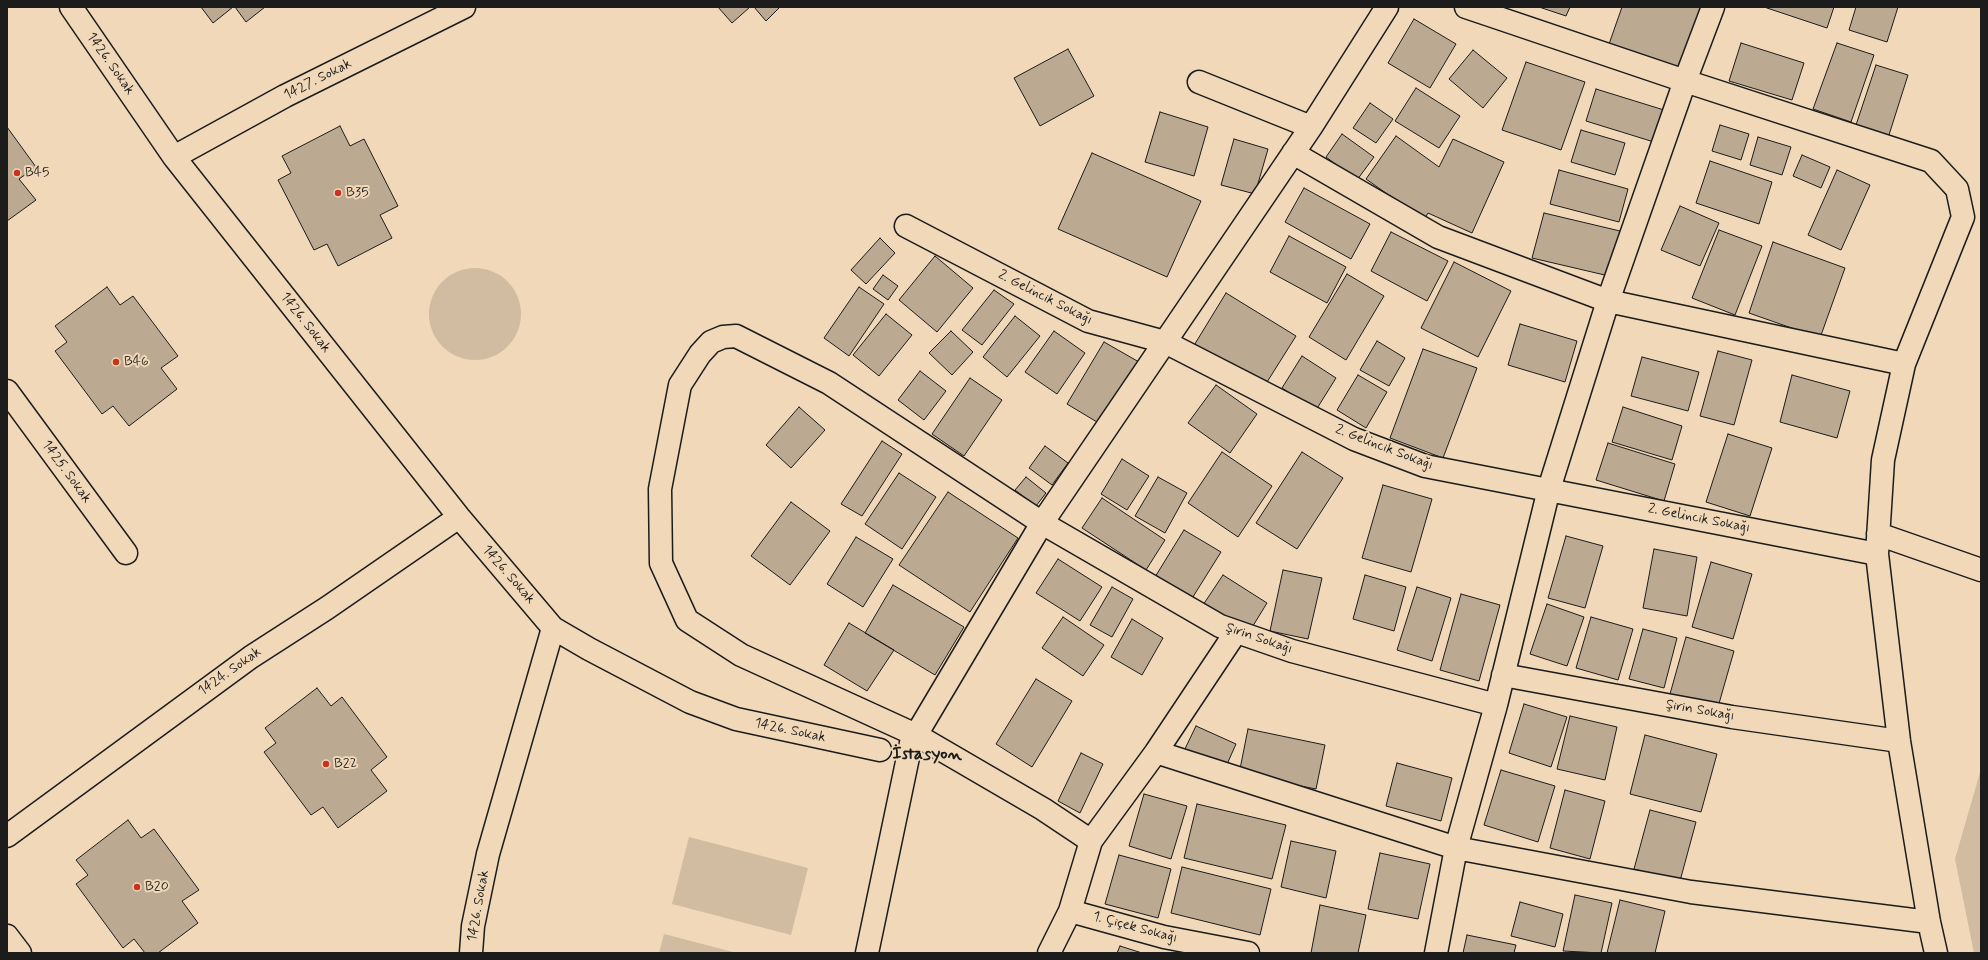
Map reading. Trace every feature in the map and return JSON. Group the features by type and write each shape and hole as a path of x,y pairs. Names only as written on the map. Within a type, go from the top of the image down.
{"street":[{"name":"1426. Sokak","path":"71,7 174,157 459,517 553,628 589,649 690,702 736,719 880,750"},
{"name":"1427. Sokak","path":"174,157 285,96 464,7"},
{"path":"867,953 911,743 1042,524 1311,127 1387,7"},
{"path":"1466,7 1685,81 1931,161 1957,189 1963,217 1904,364 1883,460 1878,544 1899,742 1929,922 1936,953"},
{"path":"1436,953 1456,848 1496,705 1502,675 1549,489 1608,300 1685,81 1713,7"},
{"path":"1199,82 1311,127"},
{"path":"1293,153 1438,236 1608,300 1904,364"},
{"name":"2. Gelincik Sokağı","path":"906,226 1088,321 1165,342 1354,439 1426,466 1549,489 1878,544 1981,570"},
{"name":"Şirin Sokağı","path":"1091,841 1043,808 916,734 741,655 687,620 661,564 660,489 680,385 700,354 711,342 723,337 736,336 829,383 1042,524 1220,626 1292,651 1496,705"},
{"name":"1425. Sokak","path":"7,391 126,553"},
{"name":"1424. Sokak","path":"7,836 244,662 459,517"},
{"name":"1426. Sokak","path":"471,953 473,926 488,854 553,628"},
{"path":"1049,953 1070,910 1091,841 1156,752 1236,632"},
{"name":"Şirin Sokağı","path":"1502,675 1732,717 1899,742"},
{"path":"1156,752 1456,848 1691,892 1929,922"},
{"name":"1. Çiçek Sokağı","path":"1070,910 1164,937 1248,953"},
{"path":"7,936 20,953"}],"shaded area":[{"path":"475,268 492,272 507,282 517,297 521,314 517,331 507,346 492,356 475,360 458,356 443,346 433,331 429,314 433,297 443,282 458,272"},
{"path":"1981,769 1981,953 1974,953 1955,859"},
{"path":"689,837 808,868 791,935 672,904"},
{"path":"664,934 737,953 659,953"}],"building":[{"path":"201,7 233,7 213,23"},
{"path":"235,7 265,7 246,22"},
{"path":"718,7 750,7 732,23"},
{"path":"754,7 780,7 766,21"},
{"path":"1539,7 1570,7 1566,16"},
{"path":"1622,7 1704,7 1680,73 1608,47"},
{"path":"1764,7 1834,7 1827,28"},
{"path":"1856,7 1898,7 1887,42 1849,30"},
{"path":"1414,19 1456,44 1430,88 1388,63"},
{"path":"1741,43 1804,63 1792,100 1729,81"},
{"path":"1837,43 1874,55 1851,122 1813,109"},
{"path":"1068,49 1094,96 1040,126 1014,78"},
{"path":"1473,50 1507,78 1483,108 1449,79"},
{"path":"1526,62 1585,82 1561,150 1502,130"},
{"path":"1876,65 1908,75 1888,138 1855,128"},
{"path":"1416,88 1460,116 1439,148 1395,121"},
{"path":"1596,89 1664,110 1654,142 1586,121"},
{"path":"1370,103 1393,119 1376,143 1353,128"},
{"path":"1160,112 1208,127 1194,176 1145,162"},
{"path":"1720,125 1749,134 1741,160 1712,151"},
{"name":"B35","path":"340,126 350,146 364,139 398,206 380,215 392,238 338,266 327,244 314,250 278,180 291,173 282,156"},
{"name":"B45","path":"7,127 36,167 19,179 36,200 7,221"},
{"path":"1581,130 1625,143 1615,175 1571,162"},
{"path":"1342,134 1374,157 1357,180 1326,157"},
{"path":"1396,136 1439,167 1453,139 1504,162 1472,233 1428,213 1424,220 1366,179"},
{"path":"1758,137 1791,147 1782,175 1750,165"},
{"path":"1234,139 1268,149 1255,194 1221,185"},
{"path":"1092,153 1201,201 1167,277 1058,229"},
{"path":"1802,155 1830,167 1821,188 1793,176"},
{"path":"1710,161 1772,182 1759,224 1696,203"},
{"path":"1559,170 1628,189 1619,222 1550,204"},
{"path":"1837,170 1870,185 1841,250 1808,235"},
{"path":"1304,188 1370,224 1351,259 1285,222"},
{"path":"1680,206 1719,223 1700,266 1661,250"},
{"path":"1544,213 1620,231 1609,276 1532,258"},
{"path":"1719,230 1762,246 1735,315 1692,298"},
{"path":"1391,232 1448,261 1427,301 1371,271"},
{"path":"1289,236 1346,267 1327,303 1270,272"},
{"path":"880,238 895,253 866,284 851,270"},
{"path":"1773,242 1845,268 1820,338 1749,313"},
{"path":"935,256 973,288 937,332 899,300"},
{"path":"1454,262 1511,291 1478,357 1421,328"},
{"path":"1347,274 1384,296 1346,360 1309,337"},
{"path":"883,275 898,286 888,300 873,289"},
{"name":"B46","path":"107,287 120,305 133,296 178,356 161,368 177,389 129,426 113,406 102,414 55,351 67,342 55,326"},
{"path":"859,287 884,304 849,356 824,338"},
{"path":"994,290 1014,304 982,345 962,330"},
{"path":"1226,293 1296,336 1262,390 1193,347"},
{"path":"886,314 912,335 879,376 853,355"},
{"path":"1015,316 1040,336 1007,377 983,357"},
{"path":"1520,324 1577,341 1565,382 1508,365"},
{"path":"951,331 973,352 952,375 929,353"},
{"path":"1054,331 1085,353 1057,394 1025,372"},
{"path":"1377,341 1405,358 1389,386 1360,370"},
{"path":"1104,342 1139,362 1102,425 1067,404"},
{"path":"1423,349 1477,368 1443,458 1390,438"},
{"path":"1718,351 1752,360 1734,425 1700,416"},
{"path":"1302,356 1336,378 1316,410 1282,388"},
{"path":"1642,357 1699,372 1688,411 1631,396"},
{"path":"920,371 946,391 924,420 898,400"},
{"path":"1358,375 1387,392 1366,428 1337,410"},
{"path":"1792,375 1850,391 1837,438 1780,422"},
{"path":"970,378 1002,400 964,456 932,434"},
{"path":"1216,385 1257,414 1230,453 1188,423"},
{"path":"799,407 825,430 791,468 766,445"},
{"path":"1623,407 1682,426 1672,460 1612,442"},
{"path":"1728,434 1772,448 1750,516 1706,502"},
{"path":"882,441 902,454 862,516 841,504"},
{"path":"1608,443 1675,464 1664,501 1596,480"},
{"path":"1045,446 1068,463 1052,485 1029,468"},
{"path":"1222,452 1272,486 1238,537 1188,503"},
{"path":"1302,452 1343,478 1297,549 1256,523"},
{"path":"1122,459 1149,476 1127,510 1101,494"},
{"path":"899,473 936,497 902,549 865,524"},
{"path":"1026,477 1046,493 1036,506 1015,490"},
{"path":"1158,477 1187,493 1165,533 1135,516"},
{"path":"1383,485 1432,499 1411,572 1362,558"},
{"path":"948,492 1018,538 970,612 899,565"},
{"path":"1102,498 1165,540 1146,570 1082,528"},
{"path":"791,502 830,531 790,585 751,556"},
{"path":"1184,530 1221,552 1191,600 1155,577"},
{"path":"1566,536 1603,546 1585,608 1548,598"},
{"path":"856,537 893,559 863,607 827,584"},
{"path":"1654,549 1697,557 1687,616 1643,608"},
{"path":"1058,559 1102,587 1080,621 1036,593"},
{"path":"1711,562 1752,574 1733,639 1692,627"},
{"path":"1283,570 1322,578 1308,639 1270,631"},
{"path":"1223,575 1267,603 1248,634 1203,605"},
{"path":"1365,575 1406,587 1394,631 1353,619"},
{"path":"893,585 964,627 935,675 865,633"},
{"path":"1112,587 1133,599 1112,637 1090,625"},
{"path":"1417,587 1451,598 1432,661 1397,650"},
{"path":"1461,594 1500,605 1479,681 1440,670"},
{"path":"1547,604 1584,617 1567,666 1530,654"},
{"path":"1063,617 1104,645 1083,676 1042,648"},
{"path":"1591,617 1633,629 1618,680 1576,668"},
{"path":"1132,619 1163,638 1142,675 1111,657"},
{"path":"849,623 894,650 867,691 824,665"},
{"path":"1643,629 1677,638 1664,688 1629,679"},
{"path":"1686,637 1734,651 1718,707 1670,694"},
{"path":"1036,679 1072,701 1032,767 996,744"},
{"name":"B22","path":"317,688 331,706 342,697 387,757 371,770 387,791 338,828 323,807 311,815 264,752 276,743 265,728"},
{"path":"1524,704 1567,717 1551,767 1509,753"},
{"path":"1570,716 1617,727 1605,780 1557,769"},
{"path":"1196,726 1236,744 1224,771 1183,753"},
{"path":"1248,729 1325,745 1316,789 1239,774"},
{"path":"1645,735 1717,754 1701,812 1630,794"},
{"path":"1081,753 1103,764 1080,813 1058,801"},
{"path":"1397,763 1452,778 1441,821 1386,806"},
{"path":"1501,770 1555,786 1538,842 1484,825"},
{"path":"1565,790 1605,801 1590,859 1550,848"},
{"path":"1144,794 1187,806 1171,859 1129,846"},
{"path":"1197,804 1286,825 1272,879 1184,858"},
{"path":"1650,810 1696,822 1680,881 1634,869"},
{"name":"B20","path":"128,820 141,838 154,829 199,890 182,901 198,923 158,953 145,953 134,939 123,948 76,884 88,875 76,860"},
{"path":"1291,841 1336,851 1326,898 1281,887"},
{"path":"1380,853 1430,864 1418,919 1368,909"},
{"path":"1119,855 1171,869 1158,918 1105,904"},
{"path":"1182,867 1271,889 1260,935 1171,913"},
{"path":"1575,895 1612,903 1601,953 1563,951"},
{"path":"1620,900 1665,911 1655,953 1607,953"},
{"path":"1520,902 1563,914 1555,947 1511,936"},
{"path":"1320,905 1366,915 1358,953 1311,953"},
{"path":"1467,935 1516,945 1514,953 1463,953"},
{"path":"1120,946 1142,953 1117,953"}],"place":[{"name":"B45","path":"17,173"},
{"name":"B35","path":"338,193"},
{"name":"B46","path":"116,362"},
{"name":"B22","path":"326,764"},
{"name":"B20","path":"137,887"}],"district":[{"name":"İstasyon","path":"927,755"}]}
